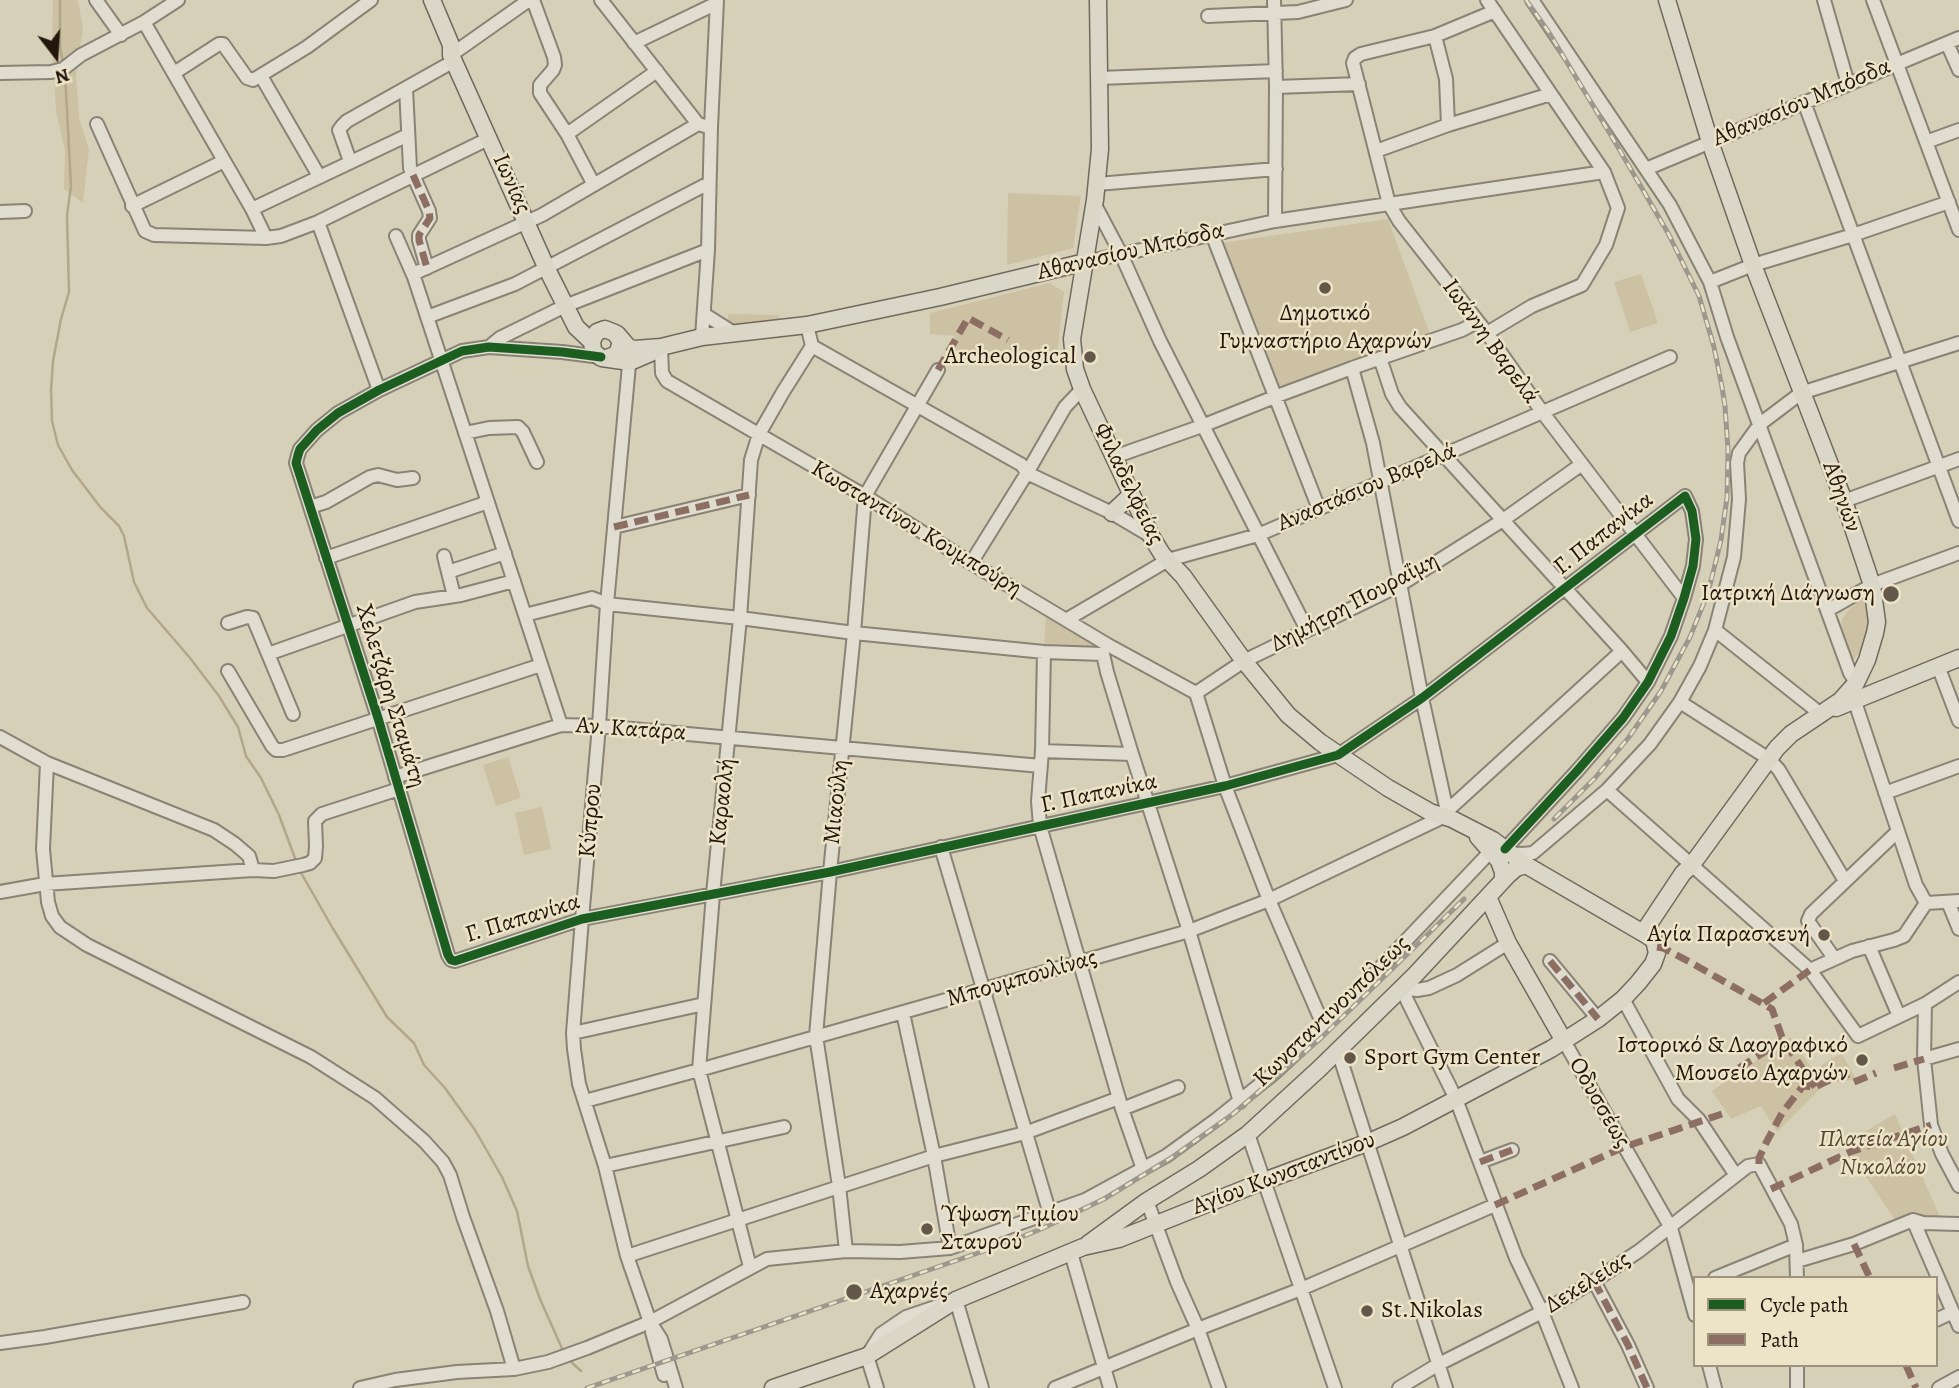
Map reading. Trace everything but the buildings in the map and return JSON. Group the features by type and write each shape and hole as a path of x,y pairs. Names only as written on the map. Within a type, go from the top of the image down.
{"main road":[{"name":"Ιωνίας","path":"421,0 442,47 452,58 490,138 547,269 576,327 592,342 593,351 617,357"},
{"name":"Ιωνίας","path":"432,0 451,44 452,58"},
{"name":"Φιλαδελφείας","path":"1098,0 1100,149 1097,184 1072,339 1075,369 1082,389 1151,536 1162,554 1183,576 1244,661 1288,715 1338,755 1416,805 1430,812 1446,814 1470,827 1502,851 1643,933"},
{"name":"Αθηνών","path":"1667,0 1710,142 1753,265 1844,501 1872,585 1877,622 1873,641 1856,685"},
{"name":"Αθανασίου Μπόσδα","path":"617,357 646,356 661,347 702,337 807,325 1085,262"},
{"path":"567,310 590,326 613,332 621,342 615,355 617,357"},
{"path":"592,342 597,332 613,332"},
{"name":"Κύπρου","path":"613,332 617,357"},
{"path":"1112,513 1131,495"},
{"path":"1643,933 1683,873 1691,866 1769,758 1791,734 1822,715 1856,685 1876,690 1959,657"},
{"path":"1502,851 1499,861 1503,880"},
{"name":"Κωνσταντινουπόλεως","path":"1077,1250 1248,1134 1338,1051 1503,880 1516,868 1526,865"},
{"name":"Οδυσσέως","path":"1488,897 1508,943 1564,1041"},
{"name":"Αγίου Κωνσταντίνου","path":"780,1387 867,1356 956,1300 1077,1250 1119,1239 1368,1142 1456,1099 1564,1041 1623,999 1650,969 1656,958 1656,944 1651,937 1643,933"}],"street":[{"path":"96,0 121,34"},
{"path":"0,73 32,74 64,67 80,55 144,22 178,0"},
{"path":"174,73 223,44 247,78 253,80 307,47 371,0"},
{"path":"350,161 339,130 347,121 452,58 531,0 555,65 540,85 540,93 594,184"},
{"path":"1208,16 1274,6 1298,12 1346,0"},
{"path":"1532,0 1670,205 1710,282 1727,337 1856,685 1897,832 1916,885 1926,903"},
{"path":"1824,0 1849,84"},
{"path":"1873,0 1959,230"},
{"path":"605,1 634,43 704,126"},
{"path":"634,43 717,2"},
{"path":"702,337 709,183 704,126 717,2"},
{"path":"1448,125 1446,79 1435,36 1491,5 1604,172 1618,208 1606,245 1582,285 1532,306 1487,333"},
{"path":"1274,6 1275,221"},
{"path":"144,22 225,161 266,238"},
{"name":"Ιωάννη Βαρελά","path":"1435,36 1354,58 1353,63 1389,204 1399,221 1487,333 1543,413 1684,598"},
{"path":"1953,40 1959,70"},
{"name":"Αθανασίου Μπόσδα","path":"1646,169 1953,40"},
{"path":"566,134 657,71"},
{"path":"1100,78 1276,71"},
{"path":"261,76 319,176"},
{"path":"1276,87 1359,84"},
{"path":"406,88 410,168 430,218 419,236 427,268"},
{"path":"1376,151 1448,125 1551,94"},
{"path":"1804,102 1959,521"},
{"path":"97,124 132,206 149,234 266,238 281,236 317,222 490,138"},
{"path":"413,275 528,222 704,126"},
{"path":"1926,142 1959,130"},
{"path":"252,209 408,135"},
{"path":"132,206 225,161"},
{"path":"1097,184 1276,169"},
{"name":"Αθανασίου Μπόσδα","path":"1085,262 1275,221 1604,172"},
{"path":"427,317 547,269 709,183"},
{"path":"1710,282 1753,265 1853,235 1947,198 1959,189"},
{"path":"1094,203 1202,426 1307,630"},
{"path":"0,212 26,211"},
{"path":"317,222 379,390 462,351 489,347 617,357"},
{"path":"1212,234 1319,509"},
{"path":"396,236 413,275 561,725"},
{"path":"489,347 500,338 708,250"},
{"path":"704,314 734,333"},
{"path":"1114,457 1462,330 1477,322"},
{"path":"807,325 812,346 1022,465 1027,473 1112,513 1151,536"},
{"path":"562,352 592,342"},
{"path":"1502,851 1533,853 1607,790 1650,744 1680,702 1700,666 1715,630 1734,557 1739,499 1739,453 1760,424 1801,393 1959,343"},
{"name":"Καραολή","path":"750,1267 699,1070 740,618 751,460 759,434 812,346"},
{"name":"Κωσταντίνου Κουμπούρη","path":"661,347 663,373 667,381 865,496 1066,620 1106,650 1196,693"},
{"name":"Κύπρου","path":"617,357 622,367 625,393 573,1033 576,1068 627,1256 650,1322 653,1341 668,1388"},
{"name":"Αναστάσιου Βαρελά","path":"1066,620 1168,560 1258,535 1671,357"},
{"path":"1380,358 1396,400 1648,682"},
{"path":"1352,368 1373,443 1446,814"},
{"name":"Μιαούλη","path":"846,1251 839,1185 816,1036 865,496 938,370"},
{"path":"971,563 1065,407 1082,389"},
{"name":"Χελετζάρη Σταμάτη","path":"379,390 338,413 317,430 300,449 296,463 378,718 448,956"},
{"path":"465,433 489,428 518,427 537,462"},
{"path":"1844,501 1959,459"},
{"name":"Δημήτρη Πουραΐμη","path":"1196,693 1244,661 1400,585 1503,520 1582,464"},
{"path":"310,507 326,502 370,477 378,475 397,480 413,478"},
{"path":"614,527 749,495"},
{"name":"Γ. Παπανίκα","path":"448,956 455,961 582,919 830,872 1225,786 1338,755 1422,698 1685,496"},
{"name":"Κωνσταντινουπόλεως","path":"360,1388 395,1380 548,1362 650,1322 767,1259 846,1251 900,1252 950,1248 1085,1200 1143,1169 1194,1137 1240,1102 1324,1027 1502,851 1615,727 1648,682 1671,636 1684,598 1693,566 1696,540 1692,511 1685,496"},
{"path":"326,558 488,502"},
{"path":"448,572 505,553"},
{"path":"1828,610 1872,585 1959,553"},
{"path":"444,556 454,596"},
{"path":"268,654 415,602 454,596 514,581"},
{"path":"525,615 592,598 607,604 854,633 1044,652 1106,650 1107,672 1240,1102"},
{"path":"228,623 247,617 253,618 293,713"},
{"path":"1715,630 1822,715"},
{"name":"Μπουμπουλίνας","path":"585,1101 1189,931 1269,900 1446,814 1622,651"},
{"path":"1044,652 1038,801 1040,826 1120,1104 1143,1169"},
{"path":"228,671 272,746 276,750 283,750 541,665"},
{"path":"1938,666 1959,722"},
{"path":"1196,693 1225,786 1269,900 1324,1027"},
{"path":"1680,702 1769,758 1783,776 1845,881"},
{"name":"Αν. Κατάρα","path":"253,870 274,871 310,863 315,858 315,821 322,814 397,783 561,725 599,726 1041,766"},
{"path":"0,737 47,763 214,830 248,856 253,870 45,884 0,892"},
{"path":"1042,751 1132,754"},
{"path":"47,763 43,849 45,884 52,916 60,928 87,945 311,1057 375,1098 424,1141 443,1162 450,1175 514,1368"},
{"path":"1885,793 1959,766"},
{"path":"1607,790 1810,970 1858,1035 1925,1004 1959,982"},
{"path":"1834,958 1808,921 1811,914 1897,832"},
{"path":"941,847 1050,1214"},
{"path":"1926,903 1953,901 1959,929"},
{"path":"1810,970 1834,958 1904,936 1926,903"},
{"path":"1401,988 1429,988 1457,975 1508,943"},
{"path":"1869,946 1899,1016"},
{"path":"1550,961 1598,1018"},
{"path":"1401,988 1456,1099 1516,1258 1542,1312 1572,1388"},
{"path":"1623,999 1678,1099 1699,1120 1735,1174 1748,1166 1759,1164 1791,1224 1796,1245 1797,1276"},
{"path":"573,1033 704,1004"},
{"path":"1925,1004 1924,1059 1931,1125 1958,1181"},
{"path":"903,1013 950,1248"},
{"name":"Οδυσσέως","path":"1564,1041 1671,1228 1691,1287"},
{"path":"1924,1059 1959,1048"},
{"path":"1338,1051 1446,1388"},
{"path":"627,1256 933,1156 1025,1133 1178,1087"},
{"path":"604,1166 784,1127"},
{"path":"1248,1134 1335,1388"},
{"path":"1480,1162 1512,1150"},
{"name":"Δεκελείας","path":"1399,1388 1439,1364 1542,1312 1594,1281 1671,1228 1735,1174"},
{"path":"1147,1201 1219,1388"},
{"path":"1055,1388 1301,1289 1495,1205"},
{"path":"1797,1261 1854,1244 1913,1220 1923,1223 1959,1224"},
{"path":"1913,1220 1937,1276"},
{"path":"1720,1276 1796,1245"},
{"path":"1077,1250 1110,1388"},
{"path":"1938,1278 1959,1326"},
{"path":"1594,1281 1647,1388"},
{"path":"956,1300 982,1388"},
{"path":"0,1343 243,1302"},
{"path":"1938,1319 1953,1312"},
{"name":"Κύπρου","path":"650,1322 661,1339 676,1388"},
{"path":"867,1356 877,1388"},
{"path":"1710,1367 1715,1388"},
{"path":"1791,1388 1797,1388 1797,1367"},
{"path":"1938,1388 1959,1377"}],"green space":[{"path":"53,0 78,0 83,29 76,76 79,118 89,149 83,203 64,189 65,151 56,111 52,42"},
{"path":"1008,193 1081,196 1073,248 1007,265"},
{"name":"Δημοτικό Γυμναστήριο Αχαρνών","path":"1388,219 1430,334 1276,391 1221,243"},
{"path":"1641,274 1658,323 1630,332 1614,282"},
{"path":"1050,283 1064,292 1056,365 1011,350 943,358 955,336 930,334 930,313"},
{"path":"728,314 778,315 780,320 735,327 728,324"},
{"path":"1865,597 1871,614 1869,627 1863,647 1852,662 1841,632 1842,620 1847,611"},
{"path":"1046,612 1093,638 1092,648 1044,647"},
{"path":"508,757 521,798 496,806 483,765"},
{"path":"542,807 551,849 524,855 515,813"},
{"path":"1790,1037 1814,1071 1842,1054 1856,1079 1834,1083 1832,1079 1825,1083 1820,1078 1824,1085 1777,1132 1761,1106 1731,1119 1712,1091"},
{"name":"Πλατεία Αγίου Νικολάου","path":"1895,1114 1941,1219 1899,1226 1844,1144"}],"waterway":[{"path":"60,0 60,46 63,63"},
{"path":"65,73 71,186 67,215 69,292 53,361 51,390 52,421 58,445 72,470 101,508 119,526 124,536 134,582 147,608 190,658 219,696 238,727 246,756 261,778 279,815 296,861"},
{"path":"300,871 387,1017 414,1043 424,1065 445,1088 475,1130 502,1177 517,1211 528,1266 564,1353"},
{"path":"568,1359 581,1371"}],"railway":[{"path":"1526,0 1548,31 1612,137 1668,233 1699,296 1722,387 1728,450 1727,497 1721,540 1708,593 1690,637 1661,691 1629,737 1595,778 1554,819"},
{"path":"587,1388 1007,1243 1104,1199 1171,1158 1233,1114 1321,1038 1464,899"}],"marked path":[{"path":"413,175 429,211 430,218 419,235 427,268"},
{"path":"938,370 968,318 1008,340"},
{"path":"614,527 749,495"},
{"path":"1657,947 1690,962 1772,1009 1783,1040 1815,1087"},
{"path":"1550,961 1598,1019"},
{"path":"1764,1003 1810,970"},
{"path":"1739,1068 1783,1040"},
{"path":"1894,1068 1924,1059"},
{"path":"1854,1082 1876,1073"},
{"path":"1759,1164 1759,1158 1782,1113 1803,1086 1815,1087 1849,1074"},
{"path":"1495,1205 1624,1147 1722,1114"},
{"path":"1771,1189 1850,1152 1931,1125"},
{"path":"1480,1162 1512,1150"},
{"path":"1854,1244 1869,1276"},
{"path":"1594,1281 1647,1388"},
{"path":"1907,1367 1916,1388"}],"cycle path":[{"path":"601,357 489,347 462,351 379,390 338,413 317,430 300,449 296,463 378,718 451,960 455,961 582,919 830,872 1225,786 1338,755 1422,698 1685,496 1692,511 1696,539 1693,566 1671,636 1648,682 1623,718 1505,849"}],"place":[{"name":"Δημοτικό Γυμναστήριο Αχαρνών","path":"1325,288"},
{"name":"Archeological","path":"1090,357"},
{"name":"Ιατρική Διάγνωση","path":"1891,594"},
{"name":"Αγία Παρασκευή","path":"1824,935"},
{"name":"Sport Gym Center","path":"1350,1058"},
{"name":"Ιστορικό & Λαογραφικό Μουσείο Αχαρνών","path":"1862,1060"},
{"name":"Ύψωση Τιμίου Σταυρού","path":"927,1229"},
{"name":"Αχαρνές","path":"854,1292"},
{"name":"St.Nikolas","path":"1367,1311"}]}
